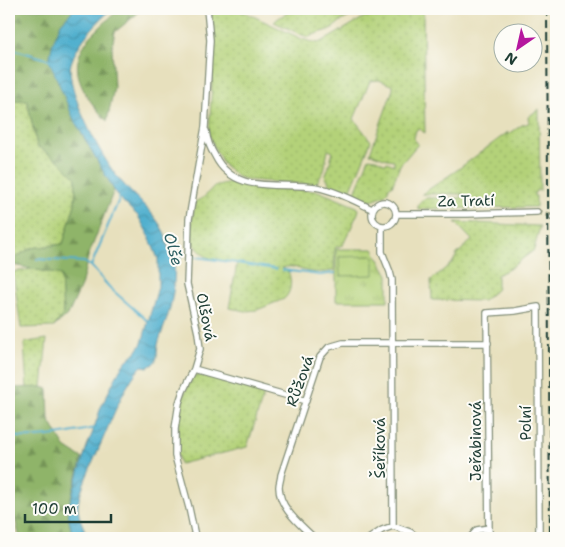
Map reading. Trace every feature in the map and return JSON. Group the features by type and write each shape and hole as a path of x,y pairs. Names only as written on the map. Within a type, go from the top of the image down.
{"street":[{"name":"Olšová","path":"194,536 189,508 175,456 175,429 179,403 194,369 200,349 187,284 189,219 205,127 210,40 207,9"},
{"name":"Olšová","path":"205,127 207,140 218,163 234,178 258,184 317,188 332,192 372,210"},
{"path":"385,202 392,206 396,214 392,223 382,226 378,225 372,218 372,210 377,204 385,202"},
{"name":"Za Tratí","path":"396,214 537,212"},
{"path":"382,226 382,252 392,280 392,343"},
{"name":"Jeřabinová","path":"489,538 487,313 538,307"},
{"name":"Polní","path":"538,307 539,538"},
{"name":"Růžová","path":"314,538 289,512 282,501 279,487 281,475 320,357 329,347 343,343 488,343"},
{"name":"Šeříková","path":"392,343 394,526"},
{"path":"194,369 306,401"},
{"path":"370,538 382,530 394,526 410,532 418,538"},
{"path":"470,538 478,530 489,528"}],"green space":[{"path":"9,9 74,9 61,23 74,120 114,190 88,257 81,286 69,313 54,327 63,314 61,275 13,265 12,260 31,248 63,244 75,204 76,178 58,160 37,146 27,100 9,100"},
{"path":"119,9 141,9 115,32 112,46 114,88 107,121 83,90 77,68 79,56 84,45"},
{"path":"211,9 238,9 302,39 318,43 378,9 423,9 425,133 419,129 416,130 414,138 418,144 400,165 392,186 389,187 385,195 364,200 359,198 355,192 369,158 394,165 394,160 370,153 393,89 393,86 379,80 370,81 354,119 371,141 349,194 330,188 328,180 325,178 333,152 328,150 324,171 315,185 248,180 238,177 224,165 209,134 214,47"},
{"path":"300,9 366,9 341,21 326,31 309,37 274,22 286,14"},
{"path":"9,100 27,100 37,146 58,160 76,178 75,204 63,244 31,248 12,260 9,260"},
{"path":"539,109 540,191 536,190 534,193 534,196 536,196 536,207 418,209 419,203 426,198 461,198 463,194 422,194 508,132 506,136 522,125 529,123 528,117"},
{"path":"230,182 245,186 318,191 357,207 359,209 358,213 343,245 335,249 334,270 316,272 292,267 282,268 288,271 291,282 289,293 284,299 257,310 246,311 229,308 237,263 211,259 193,244 191,237 195,202 204,197 214,186"},
{"path":"455,222 540,226 534,250 509,269 497,275 497,289 483,301 432,300 431,280 453,262 457,254 472,240"},
{"path":"553,222 556,224 556,253 553,253"},
{"path":"336,249 373,249 388,275 388,301 336,301"},
{"path":"374,256 374,275 340,276 339,257"},
{"path":"32,269 61,275 63,314 54,327 21,328 13,272"},
{"path":"11,301 13,332 9,347 9,303"},
{"path":"47,339 42,387 27,388 24,344"},
{"path":"202,375 265,391 247,447 180,464 177,452 180,403 193,376"},
{"path":"42,387 48,389 49,420 65,447 82,458 68,508 73,538 20,538 12,507 9,505 9,388"}],"water":[{"path":"74,9 112,9 88,33 74,55 70,74 73,89 86,124 113,171 160,224 168,247 173,254 174,269 171,303 158,343 157,358 152,365 148,367 142,366 129,383 81,492 78,506 79,514 89,538 73,538 68,508 101,407 120,369 142,343 158,287 158,259 138,216 114,190 74,120 49,60 53,42 61,23"}],"waterway":[{"path":"9,48 50,60"},
{"path":"120,197 91,266 110,288 150,323"},
{"name":"Olše","path":"173,258 183,256"},
{"name":"Olše","path":"190,256 276,269"},
{"path":"37,259 84,262 91,266"},
{"path":"283,270 320,275 335,273"},
{"path":"9,436 42,437 96,428"}],"tunnel":[{"path":"537,212 553,217"}],"railway":[{"path":"547,9 550,538"}]}
